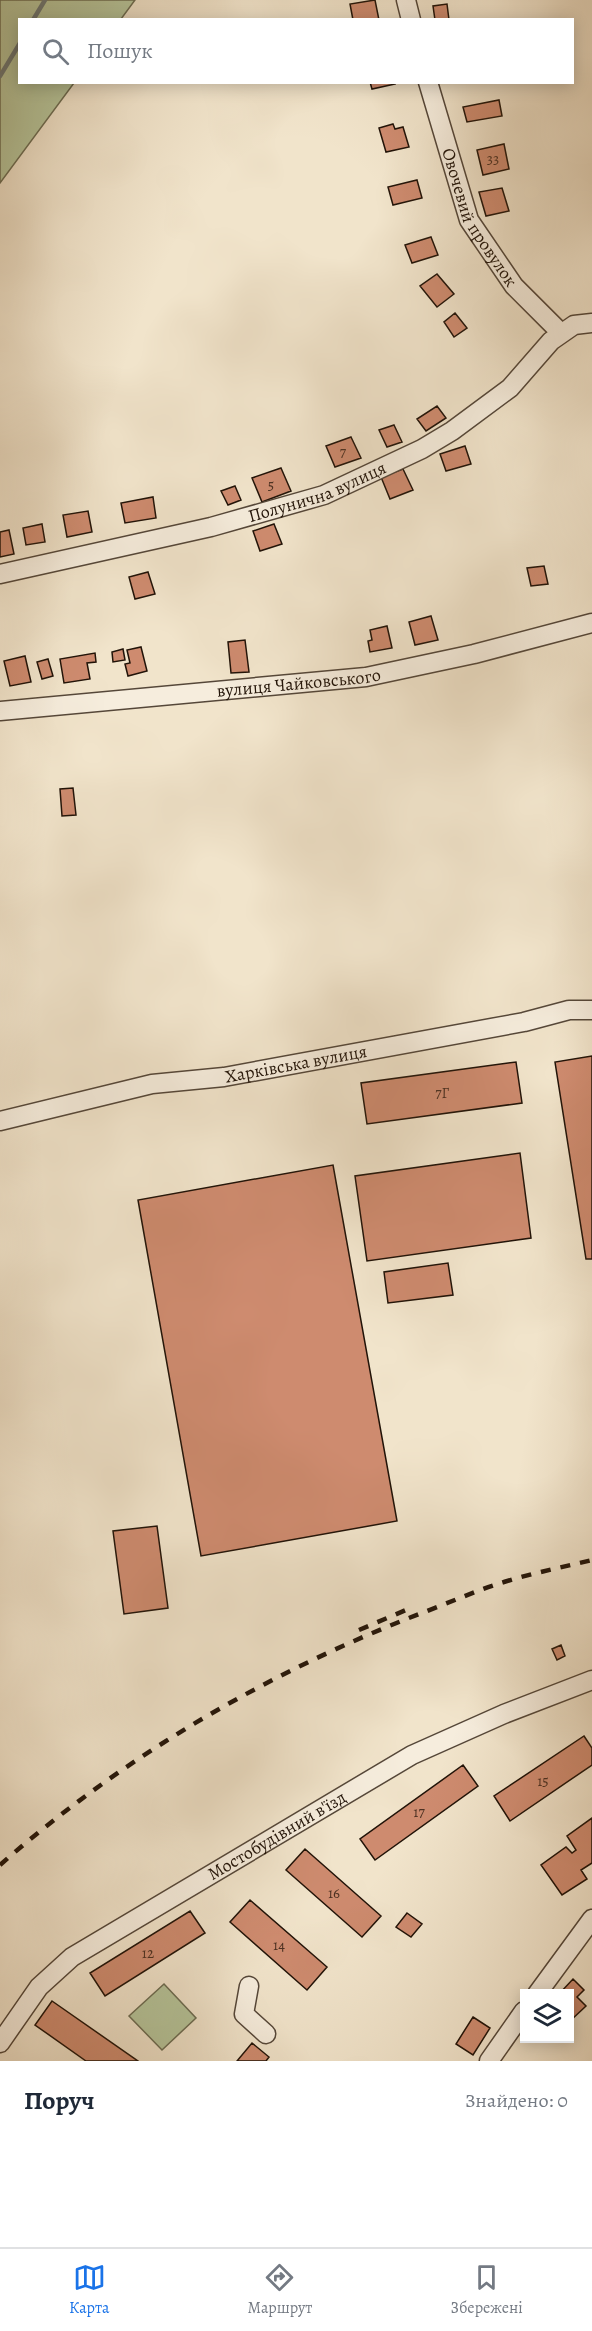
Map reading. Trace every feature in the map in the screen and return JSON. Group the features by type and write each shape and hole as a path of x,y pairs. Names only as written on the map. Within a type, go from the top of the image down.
{"street":[{"path":"406,0 410,18"},
{"name":"Овочевий провулок","path":"429,84 469,220 514,286 561,333"},
{"name":"Полунична вулиця","path":"0,574 225,524 324,495 422,449 452,431 510,388 551,341 561,333 574,325 592,323"},
{"name":"вулиця Чайковського","path":"0,711 366,676 474,654 592,623"},
{"name":"Харківська вулиця","path":"0,1121 152,1084 224,1077 524,1022 569,1010 592,1010"},
{"path":"0,1105 24,1115"},
{"name":"Мостобудівний в'їзд","path":"0,2043 46,1979 82,1951 412,1755 504,1714 592,1680"},
{"path":"541,1989 592,1919"},
{"path":"249,1986 244,2014 266,2034"},
{"path":"489,2061 520,2018"}],"green space":[{"path":"0,0 135,0 122,18 18,18 18,84 73,84 0,183"},
{"path":"164,1984 196,2018 162,2050 129,2016"}],"building":[{"path":"375,0 379,18 353,18 350,4"},
{"path":"447,4 449,18 435,18 433,6"},
{"path":"371,84 395,84 372,89"},
{"path":"499,100 502,116 467,122 463,107"},
{"path":"393,124 395,129 403,127 409,147 386,152 379,128"},
{"path":"504,144 509,169 483,175 477,150"},
{"path":"417,180 422,198 393,205 388,187"},
{"path":"502,188 509,211 486,216 479,192"},
{"path":"431,237 438,255 412,263 405,245"},
{"path":"437,274 454,294 437,307 420,286"},
{"path":"455,313 467,328 454,337 444,322"},
{"path":"437,406 446,418 426,431 417,419"},
{"path":"394,425 402,442 387,447 379,430"},
{"path":"351,437 361,458 335,467 326,446"},
{"path":"465,446 471,464 446,471 440,454"},
{"path":"281,468 291,491 262,502 252,478"},
{"path":"403,469 413,490 390,499 381,477"},
{"path":"235,486 241,500 228,505 221,491"},
{"path":"153,497 156,518 125,523 121,503"},
{"path":"88,511 92,532 67,537 63,515"},
{"path":"42,524 45,542 26,545 23,528"},
{"path":"274,524 282,544 260,551 253,531"},
{"path":"9,530 14,554 0,557 0,532"},
{"path":"544,566 548,584 531,586 527,568"},
{"path":"148,572 155,594 135,599 129,577"},
{"path":"431,616 438,640 415,645 409,622"},
{"path":"387,626 392,648 370,652 368,641 372,640 370,630"},
{"path":"245,640 249,672 231,673 228,642"},
{"path":"141,647 147,671 128,676 125,664 130,663 127,650"},
{"path":"123,649 125,660 113,662 112,652"},
{"path":"95,653 96,662 87,663 90,679 64,683 60,659"},
{"path":"25,656 31,682 10,686 4,661"},
{"path":"48,659 53,676 42,679 37,662"},
{"path":"73,788 76,815 62,816 60,789"},
{"path":"592,1056 592,1259 586,1259 555,1062"},
{"path":"516,1062 522,1103 367,1124 361,1083"},
{"path":"520,1153 531,1238 367,1261 355,1176"},
{"path":"333,1165 397,1521 201,1556 138,1200"},
{"path":"448,1263 453,1295 388,1303 384,1272"},
{"path":"157,1526 168,1608 124,1614 113,1531"},
{"path":"561,1645 565,1656 557,1660 552,1649"},
{"path":"584,1736 592,1748 592,1765 510,1821 494,1796"},
{"path":"463,1765 478,1786 375,1860 360,1839"},
{"path":"592,1818 592,1863 581,1870 587,1879 562,1895 541,1865 566,1847 572,1853 576,1850 567,1836"},
{"path":"305,1849 381,1916 362,1937 286,1870"},
{"path":"250,1900 327,1967 307,1990 230,1922"},
{"path":"190,1911 205,1933 105,1996 90,1973"},
{"path":"407,1913 422,1924 411,1937 396,1927"},
{"path":"573,1979 584,1990 577,1997 586,2006 574,2017 574,1989 564,1989"},
{"path":"52,2001 138,2061 86,2061 35,2025"},
{"path":"473,2017 490,2028 473,2055 456,2044"},
{"path":"252,2043 269,2057 266,2061 237,2061"}],"waterway":[{"path":"34,18 45,0"},
{"path":"0,76 18,46"}],"railway":[{"path":"0,1865 98,1787 149,1752 257,1688 369,1634 475,1592 515,1579 592,1560"},
{"path":"359,1630 406,1610"}]}
